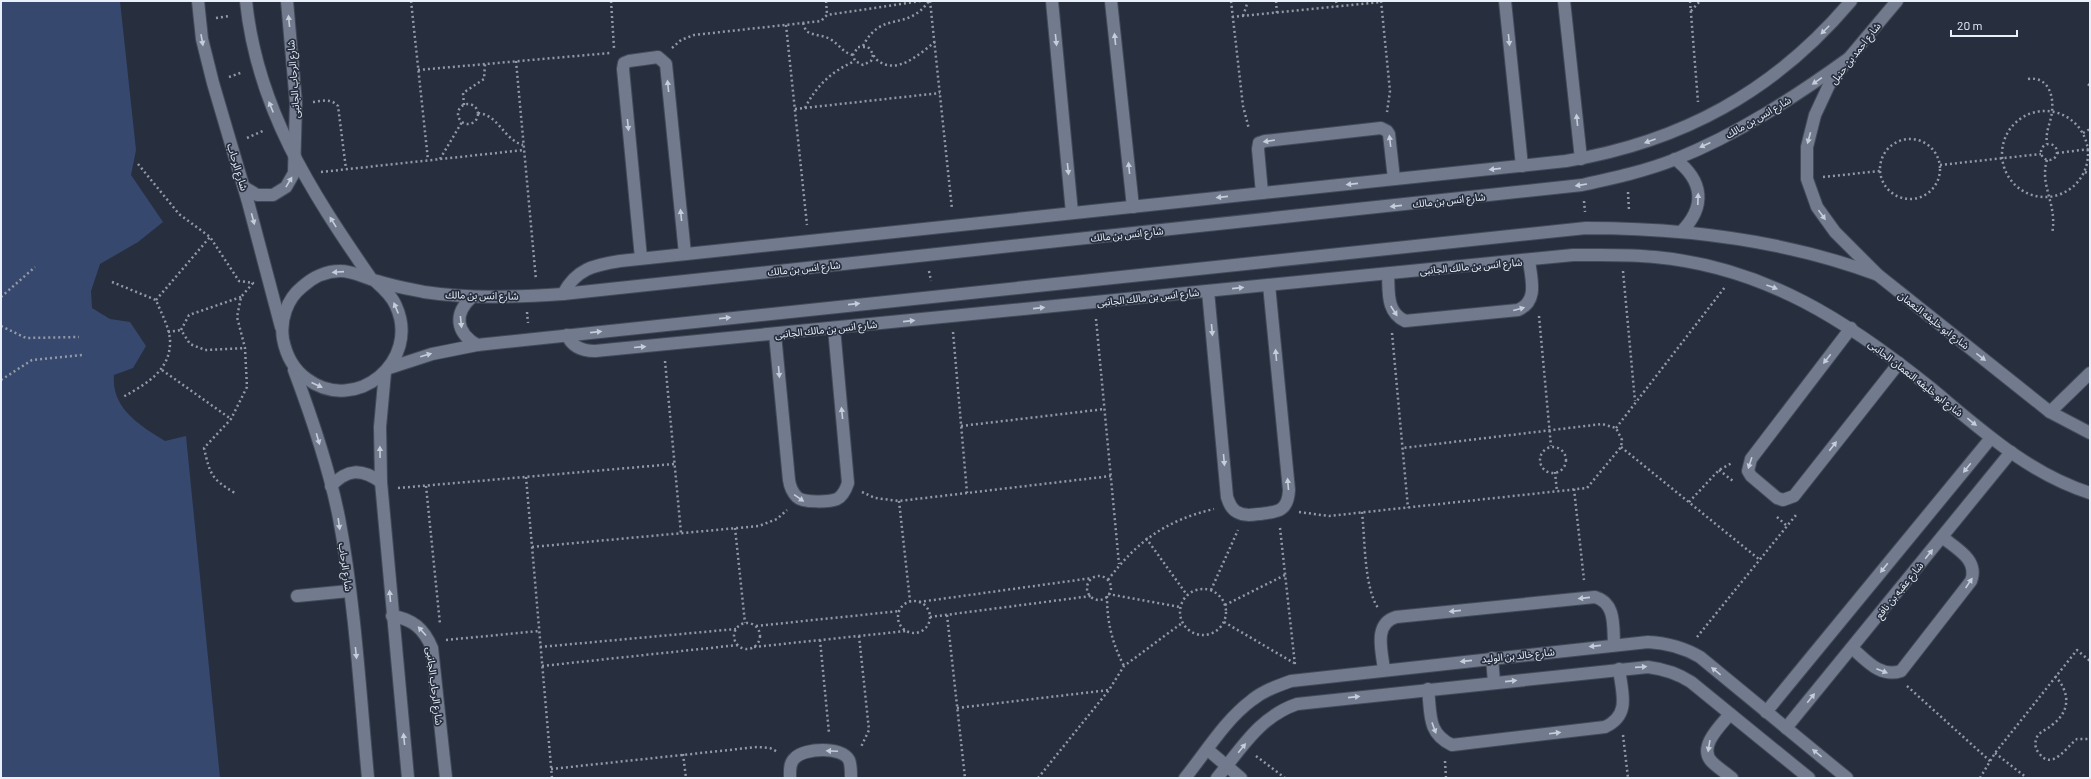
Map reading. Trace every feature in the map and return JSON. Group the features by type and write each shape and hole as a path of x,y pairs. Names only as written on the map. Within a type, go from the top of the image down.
{"street":[{"name":"شارع الرحاب","path":"198,1 202,39 212,83 244,187 282,333"},
{"path":"246,1 257,67 278,124 304,174 339,232 372,279 387,292 396,306 401,321 401,338 397,354 387,370 373,382 359,388 344,391 328,389 314,384 301,375 291,363 285,348 282,333 284,317 289,303 298,290 310,280 324,273 339,271 355,272 372,279"},
{"name":"شارع الرحاب الجانبى","path":"287,1 296,104 296,157"},
{"path":"1052,1 1072,213"},
{"path":"1111,1 1133,207"},
{"path":"1505,1 1522,166"},
{"path":"1564,1 1582,159"},
{"path":"563,294 569,283 582,271 601,264 641,258 1582,159 1641,144 1700,121 1745,96 1776,74 1806,49 1851,1"},
{"name":"شارع احمد بن حنبل","path":"1808,179 1807,147 1815,115 1829,85 1849,58 1897,1"},
{"path":"641,258 622,69 624,63 629,61 658,57 666,64 685,254"},
{"name":"شارع انس بن مالك","path":"372,279 424,292 472,296 563,294 1582,185 1626,175 1675,159 1736,130 1777,107 1849,58"},
{"path":"1262,193 1258,149 1259,143 1265,141 1381,128 1387,130 1389,134 1394,179"},
{"path":"244,187 257,195 272,195 280,192 291,180 296,157"},
{"path":"1675,159 1687,168 1695,180 1699,194 1697,209 1691,222 1681,232"},
{"name":"شارع ابو خليفه النعمان","path":"1808,179 1817,207 1835,232 1878,275 2050,412 2090,433"},
{"path":"387,370 432,354 477,345 1586,228 1631,228 1681,232 1755,241 1802,250 1841,261 1878,275"},
{"name":"شارع انس بن مالك الجانبى","path":"567,335 570,343 586,351 664,345 1573,255 1622,254 1657,257 1698,264 1736,273"},
{"path":"1388,274 1390,306 1393,313 1405,321 1518,310 1526,307 1531,301 1532,293 1529,260"},
{"name":"شارع ابو خليفه النعمان الجانبى","path":"1736,273 1778,289 1815,307 1851,328 1899,363 1991,438 2059,481 2090,494"},
{"path":"1208,291 1227,497 1230,505 1236,512 1244,515 1281,509 1289,499 1269,285"},
{"path":"472,296 465,303 460,312 459,322 462,332 468,340 477,345"},
{"path":"775,334 788,480 791,490 798,499 807,502 837,499 845,492 848,484 834,328"},
{"path":"1851,328 1751,458 1748,464 1751,476 1777,498 1783,500 1794,496 1899,363"},
{"name":"شارع الرحاب","path":"291,363 314,424 339,518 349,591 368,778"},
{"path":"387,370 380,427 381,486 408,778"},
{"path":"2050,412 2090,373"},
{"path":"1766,712 1991,438"},
{"name":"شارع عقبه بن نافع","path":"1786,728 2012,452"},
{"path":"331,486 339,478 349,473 360,472 371,475 381,486"},
{"path":"1852,648 1879,671 1894,673 1901,670 1971,581 1974,573 1973,565 1969,559 1942,537"},
{"path":"297,596 349,591"},
{"path":"1384,670 1380,634 1382,626 1388,620 1595,597 1602,599 1608,604 1612,611 1614,644"},
{"name":"شارع الرحاب الجانبى","path":"392,616 405,618 417,625 427,636 435,641 432,648 446,778"},
{"name":"شارع خالد بن الوليد","path":"1185,778 1236,715 1252,700 1270,688 1297,680 1614,644 1648,642 1666,643 1687,650 1700,657 1847,778"},
{"path":"1492,658 1494,682"},
{"path":"1217,778 1270,716 1282,708 1297,704 1494,682 1648,667 1663,669 1678,674 1691,682 1809,778"},
{"path":"1428,689 1432,725 1436,734 1443,741 1452,745 1605,727 1614,722 1621,714 1623,703 1619,669"},
{"path":"1730,714 1711,738 1708,754 1711,761 1732,778"},
{"path":"790,772 794,759 801,753 836,750 843,753 849,760 851,778"},
{"path":"1208,750 1226,767 1241,778"}],"path":[{"path":"411,1 428,160"},
{"path":"418,70 615,52 611,1"},
{"path":"826,1 827,15"},
{"path":"663,60 681,40 694,35 821,21 827,15 921,1"},
{"path":"930,1 954,226"},
{"path":"863,46 872,31 877,27 883,24 907,20 916,15 930,1"},
{"path":"1231,1 1242,106 1246,121 1259,143"},
{"path":"1243,16 1248,1"},
{"path":"1276,1 1277,13"},
{"path":"1336,1 1337,7"},
{"path":"1690,1 1700,121"},
{"path":"1691,12 1700,1"},
{"path":"1232,17 1381,2 1390,90 1388,106 1381,128"},
{"path":"200,20 247,13"},
{"path":"803,23 806,32 814,36 828,38 843,51 853,55 855,61 863,65 868,64 873,55"},
{"path":"786,25 809,241"},
{"path":"853,55 858,47 868,47 873,55 886,64 902,65 934,42"},
{"path":"516,61 524,150 532,295 529,340"},
{"path":"804,108 815,91 829,76 855,61"},
{"path":"462,122 458,113 464,105 463,93 484,79 485,64"},
{"path":"212,83 257,67"},
{"path":"2028,79 2035,78 2045,83 2052,96 2052,112 2047,127 2047,144"},
{"path":"795,109 940,93"},
{"path":"296,104 329,100 335,102 338,106 346,169"},
{"path":"464,105 473,105 478,113"},
{"path":"2037,112 2052,112 2068,117 2083,133 2089,150 2088,161 2085,172 2071,189 2050,197 2039,197 2019,188 2008,175 2003,159 2005,138 2018,121 2037,112"},
{"path":"478,113 486,114 493,118 512,140 523,145"},
{"path":"462,122 466,124 475,121 478,113"},
{"path":"440,159 462,122"},
{"path":"232,146 278,124"},
{"path":"2083,133 2090,129"},
{"path":"1907,139 1916,139 1925,143 1937,156 1940,166 1939,175 1930,191 1913,198 1904,198 1892,191 1883,180 1880,171 1884,154 1891,146 1907,139"},
{"path":"2047,144 2054,146 2057,153 2054,159 2047,160"},
{"path":"2041,154 2042,148 2047,144"},
{"path":"304,174 524,150"},
{"path":"2057,153 2089,150"},
{"path":"1940,166 2041,154"},
{"path":"2041,154 2047,160"},
{"path":"2047,160 2044,169 2046,186 2055,220 2052,234"},
{"path":"138,164 179,214 210,237 240,281 253,283 241,297 237,317 245,348 247,387 231,419 204,448 210,473 221,485 235,493"},
{"path":"1808,179 1880,171"},
{"path":"2085,172 2090,174"},
{"path":"1626,175 1631,228"},
{"path":"1582,185 1586,228"},
{"path":"156,300 210,237"},
{"path":"1622,254 1635,402"},
{"path":"927,255 933,296"},
{"path":"1,297 35,268"},
{"path":"1616,428 1736,273"},
{"path":"112,282 156,300 168,332 170,344 162,370 151,380 123,397"},
{"path":"1532,293 1539,315 1549,430 1552,446"},
{"path":"181,330 189,315 241,297"},
{"path":"1094,302 1119,564"},
{"path":"1390,306 1408,508"},
{"path":"951,316 967,493"},
{"path":"1,326 26,338 79,337"},
{"path":"168,332 181,330"},
{"path":"181,330 190,344 205,350 245,348"},
{"path":"664,345 680,534"},
{"path":"1,380 32,360 83,355"},
{"path":"162,370 231,419"},
{"path":"961,426 1105,409"},
{"path":"1297,680 1285,574 1281,509 1329,516 1587,488 1621,447 1622,440 1616,428 1602,424 1403,448"},
{"path":"1552,446 1561,449 1566,458 1564,467 1555,472 1545,470 1540,461 1542,452 1552,446"},
{"path":"1621,447 1760,560"},
{"path":"1689,502 1719,470 1728,464 1751,458"},
{"path":"381,486 426,486 674,464"},
{"path":"1555,472 1557,492"},
{"path":"848,484 875,498 899,501 1111,476"},
{"path":"526,477 552,778"},
{"path":"426,486 435,641 539,631"},
{"path":"1574,490 1586,598"},
{"path":"532,547 680,534 769,523 777,519 798,499"},
{"path":"899,501 910,601"},
{"path":"1108,580 1119,564 1146,538 1172,523 1199,513 1230,505"},
{"path":"1362,512 1369,585 1372,599 1388,620"},
{"path":"1211,590 1244,515"},
{"path":"735,528 745,623"},
{"path":"1146,538 1187,595"},
{"path":"1225,605 1285,574"},
{"path":"906,631 900,625 898,618 904,605 910,601 919,602 1100,576 1108,580 1110,587 1108,595 1110,632 1115,649 1124,666"},
{"path":"1092,578 1088,584 1088,590 1091,596 1096,599 1108,595 1180,607"},
{"path":"1194,590 1211,590 1220,596 1225,605 1226,614 1224,622 1217,630 1208,635 1198,635 1188,631 1182,623 1180,607 1187,595 1194,590"},
{"path":"930,617 1091,596"},
{"path":"542,666 738,645 746,649 906,631 914,633 922,631 928,625 930,617 925,605 919,602"},
{"path":"540,647 736,629 745,623 756,626 900,611"},
{"path":"947,615 965,778"},
{"path":"1224,622 1295,664"},
{"path":"1038,778 1109,690 1124,666 1182,623"},
{"path":"754,647 760,637 756,626"},
{"path":"736,629 735,640 738,645"},
{"path":"849,760 862,747 869,730 859,636"},
{"path":"820,640 831,750"},
{"path":"1980,778 1995,753 2077,650 2090,661"},
{"path":"1894,673 1990,761"},
{"path":"2055,676 2066,692 2067,706 2059,720 2042,731 2037,738 2035,746 2039,754 2050,760 2057,759 2077,739 2090,739"},
{"path":"958,708 1109,690"},
{"path":"1621,714 1628,778"},
{"path":"1243,746 1285,778"},
{"path":"551,769 757,747 770,748 783,757 790,772"},
{"path":"1995,753 2027,778"},
{"path":"683,754 686,778"}],"shaded area":[{"path":"1,1 120,1 136,150 131,175 163,222 138,242 100,264 91,291 92,308 110,319 130,322 146,346 133,368 114,375 114,387 122,406 137,422 165,441 186,436 220,778 1,778"}]}
